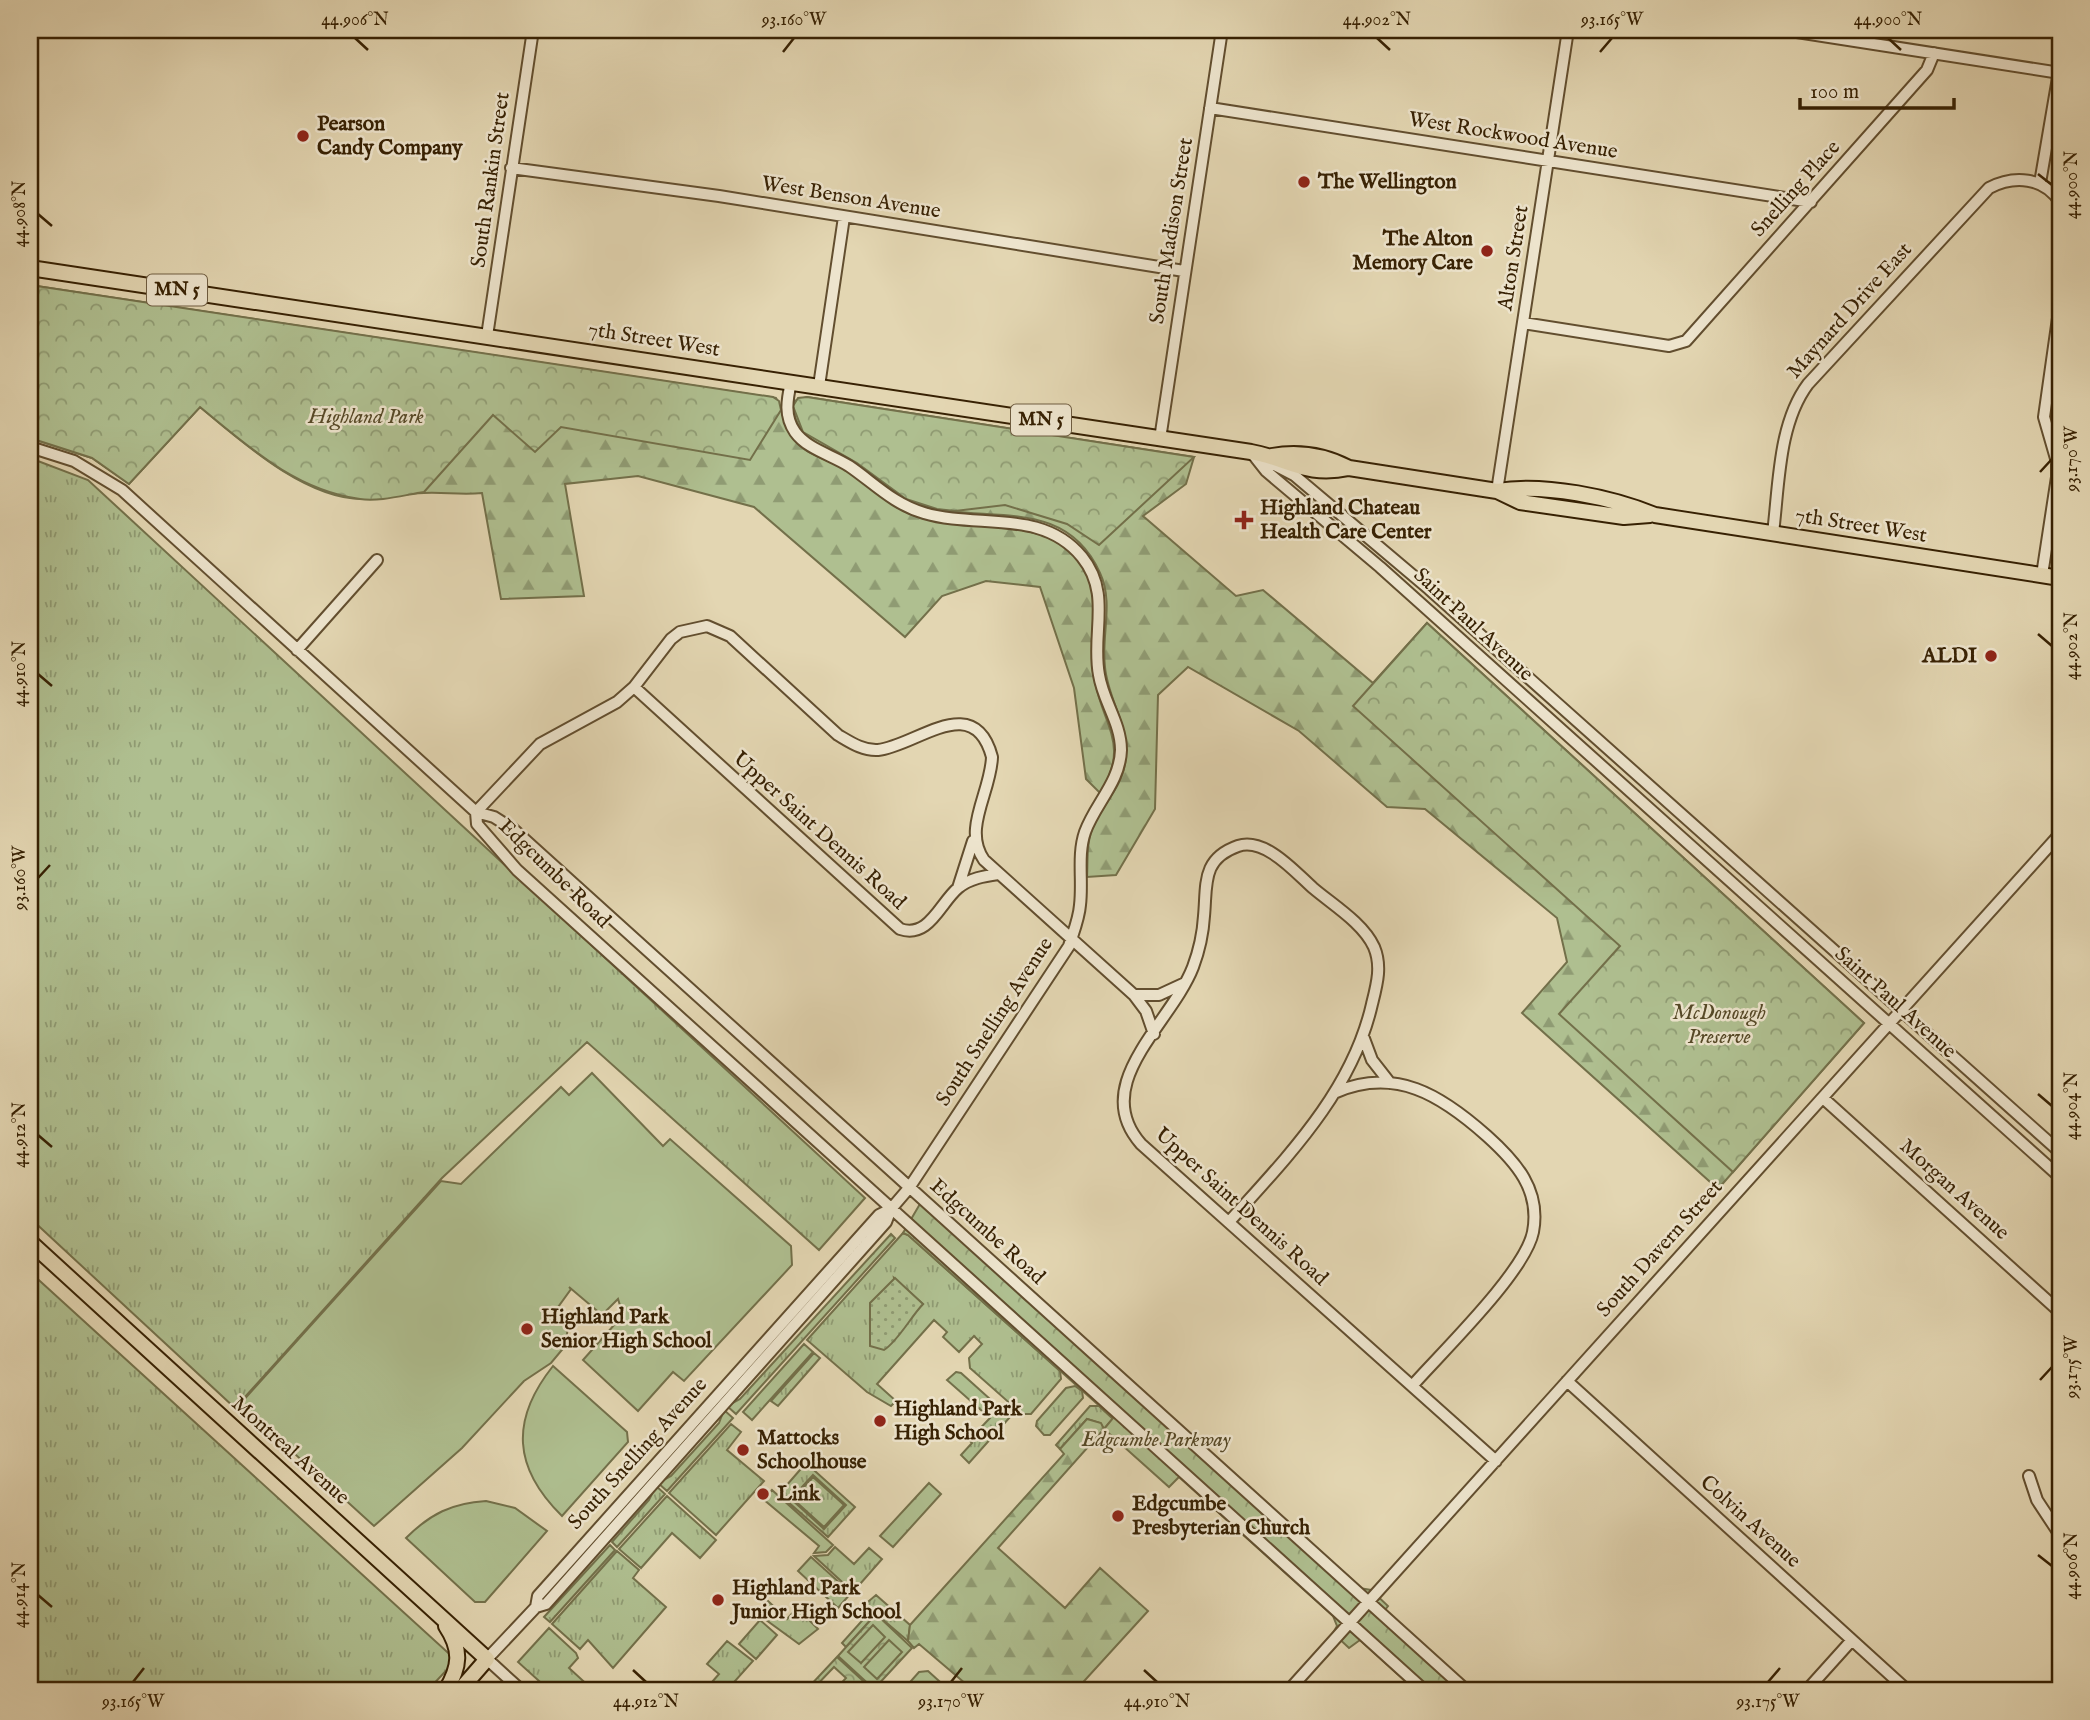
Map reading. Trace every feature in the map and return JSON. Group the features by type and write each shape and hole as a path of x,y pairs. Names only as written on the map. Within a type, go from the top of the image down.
{"main road":[{"name":"7th Street West","path":"30,268 1251,452 1272,456 1292,467 1326,473 1349,468 1497,491 1519,487 1615,501 1656,515 2060,578"},
{"name":"Montreal Avenue","path":"30,1242 487,1659"},
{"path":"411,1589 445,1625 457,1648 458,1667 446,1690"},
{"path":"460,1690 487,1659"}],"street":[{"name":"South Rankin Street","path":"487,335 533,30"},
{"name":"South Madison Street","path":"1160,439 1222,30"},
{"name":"Alton Street","path":"1497,491 1568,30"},
{"path":"1784,30 2060,73 2040,183 2060,202"},
{"name":"Snelling Place","path":"1523,323 1668,346 1686,341 1927,70 1934,53"},
{"name":"West Rockwood Avenue","path":"1210,108 1811,202"},
{"name":"West Benson Avenue","path":"511,168 719,196 1184,271"},
{"name":"Maynard Drive East","path":"1773,533 1790,420 1799,396 1808,384 1980,195 2008,181 2040,183"},
{"path":"819,386 844,218"},
{"path":"2042,575 2057,477 2057,462 2044,417 2060,303"},
{"name":"South Snelling Avenue","path":"487,1659 536,1608 545,1604 579,1567 886,1222 891,1209 909,1188 1063,956 1080,908 1082,843 1095,809 1114,777 1121,751 1119,732 1098,672 1101,606 1093,574 1074,548 1044,531 998,520 926,514 888,497 858,472 811,445 795,432 787,414 791,382"},
{"name":"Edgcumbe Road","path":"30,447 74,461 115,484 476,812 494,817 513,829 1466,1690"},
{"name":"Saint Paul Avenue","path":"1251,452 1294,475 1429,589 2060,1152"},
{"name":"Saint Paul Avenue","path":"1251,452 1266,471 1380,567 2060,1177"},
{"path":"297,650 377,560"},
{"path":"476,812 540,744 595,716 634,687 671,639 687,628 707,626 730,636 838,735 852,744 878,750 900,744 944,725 963,724 981,737 992,757 975,834 958,888"},
{"name":"Upper Saint Dennis Road","path":"634,687 894,926 904,931 925,926 958,888 972,879 999,874"},
{"name":"Edgcumbe Road","path":"476,812 477,824 517,870 1424,1690"},
{"path":"975,834 975,848 999,874 1134,995 1146,1011 1154,1034"},
{"name":"South Davern Street","path":"1289,1690 2060,834"},
{"name":"Upper Saint Dennis Road","path":"1229,1222 1290,1154 1347,1072 1363,1036 1378,978 1373,945 1362,929 1276,857 1260,848 1241,845 1222,855 1205,880 1202,935 1187,981 1126,1079 1121,1100 1126,1122 1141,1144 1496,1461"},
{"path":"1134,995 1170,992 1187,981"},
{"path":"1363,1036 1372,1060 1390,1083"},
{"path":"1334,1093 1356,1083 1390,1083 1419,1090 1449,1104 1508,1154 1526,1179 1535,1215 1529,1245 1514,1271 1412,1386"},
{"name":"Morgan Avenue","path":"1823,1098 2060,1312"},
{"name":"Colvin Avenue","path":"1567,1381 1907,1690"},
{"path":"2029,1476 2037,1500 2060,1535"},
{"path":"1807,1690 1852,1640"},
{"name":"Montreal Avenue","path":"487,1659 521,1690"}],"green space":[{"path":"30,285 776,398 791,436 799,446 851,473 905,512 938,522 1031,532 1052,539 1071,552 1086,572 1094,598 1093,668 1114,749 1109,777 1100,793 1086,779 1074,688 1040,587 986,581 942,596 905,637 754,507 638,476 565,484 584,596 501,599 482,493 417,493 365,499 343,497 298,480 276,467 200,407 129,484 92,458 30,438"},
{"name":"Highland Park","path":"30,285 773,397 779,401 781,410 750,460 561,427 535,452 493,415 424,492 367,500 336,494 314,486 274,465 200,407 129,484 92,458 30,438"},
{"path":"807,397 1194,457 1186,484 1143,516 1236,596 1263,590 1373,683 1427,623 1864,1023 1718,1189 1522,1013 1567,962 1557,918 1425,809 1387,807 1299,731 1188,667 1158,695 1155,809 1116,875 1087,877 1091,831 1120,781 1126,751 1123,727 1110,692 1105,667 1107,607 1100,573 1085,548 1066,532 1045,522 1022,517 947,511 923,506 904,498 857,463 814,441 802,431 795,417 794,401"},
{"path":"807,397 1194,457 1099,545 1067,524 1005,505 955,511 937,509 906,499 857,463 803,432 793,406 798,398"},
{"path":"30,458 88,480 865,1198 819,1250 587,1042 442,1178 235,1408 30,1218"},
{"name":"McDonough Preserve","path":"1427,623 1864,1023 1733,1172 1559,1014 1620,946 1353,706"},
{"name":"Highland Park Senior High School","path":"592,1073 663,1146 670,1139 791,1246 792,1265 684,1381 673,1372 638,1411 583,1360 623,1315 618,1299 602,1315 569,1287 571,1289 556,1310 568,1323 566,1345 551,1363 524,1381 462,1448 374,1526 240,1404 441,1181 461,1184 561,1087 569,1095"},
{"name":"Edgcumbe Parkway","path":"924,1197 1359,1588 1371,1590 1388,1606 1385,1610 1473,1690 1415,1690 1360,1640 1349,1648 1333,1633 1337,1626 1333,1616 1179,1477 1169,1487 1104,1429 1113,1418 903,1233"},
{"path":"903,1233 1060,1371 1061,1379 1031,1414 1022,1414 970,1368 969,1358 982,1344 974,1336 959,1352 943,1337 947,1332 934,1320 877,1384 896,1401 891,1406 867,1392 807,1340","holes":["894,1278 923,1304 903,1325"]},
{"path":"891,1234 895,1238 736,1414 727,1406 740,1399"},
{"path":"30,1272 456,1660 428,1690 30,1690"},
{"path":"895,1278 923,1304 884,1350 870,1346 870,1303"},
{"path":"804,1344 813,1352 752,1420 743,1412"},
{"path":"814,1353 820,1358 778,1406 771,1401"},
{"path":"553,1366 627,1432 628,1442 562,1516 534,1480 526,1462 523,1443 529,1405"},
{"path":"956,1372 961,1373 1010,1417 969,1463 961,1455 972,1443 969,1440 990,1418 947,1380"},
{"path":"1075,1386 1082,1391 1083,1398 1050,1435 1044,1435 1036,1426 1037,1421 1066,1388"},
{"path":"1090,1406 1099,1406 1113,1419 1104,1429 1100,1423 1087,1419 1060,1449 1056,1445"},
{"path":"724,1410 733,1418 667,1491 658,1483 671,1476 719,1423"},
{"path":"1087,1419 1101,1423 1104,1429 998,1548 1065,1608 1100,1568 1148,1611 1076,1690 973,1690 919,1644 914,1648 908,1641 910,1625 1064,1454 1060,1449"},
{"path":"731,1424 741,1432 727,1450 764,1481 716,1535 669,1493"},
{"path":"806,1463 855,1507 828,1537 779,1494","holes":["813,1475 846,1505 824,1529 791,1499"]},
{"path":"813,1477 844,1505 824,1527 793,1499"},
{"path":"929,1483 941,1494 893,1547 880,1536"},
{"path":"656,1486 665,1494 617,1547 612,1542 649,1500"},
{"path":"772,1490 833,1545 826,1552 814,1553 819,1546 763,1499"},
{"path":"667,1496 716,1540 700,1558 672,1533 641,1568 619,1549"},
{"path":"486,1501 515,1508 547,1531 485,1602 475,1602 406,1538 442,1511 463,1504"},
{"path":"610,1545 615,1550 550,1622 544,1617"},
{"path":"835,1547 854,1564 869,1548 882,1559 853,1592 814,1556 828,1555"},
{"path":"617,1551 639,1570 633,1578 666,1607 613,1668 588,1640 580,1649 552,1624"},
{"path":"811,1557 851,1593 838,1608 798,1571"},
{"path":"876,1595 910,1625 908,1641 876,1614 846,1647 842,1643 869,1613 863,1606"},
{"path":"768,1601 787,1619 797,1608 818,1629 799,1644 762,1617 759,1612"},
{"path":"876,1614 912,1648 874,1689 838,1656"},
{"path":"760,1620 777,1635 756,1659 739,1644"},
{"path":"873,1625 885,1637 861,1663 848,1652"},
{"path":"549,1628 576,1653 578,1658 569,1668 593,1690 549,1690 518,1662"},
{"path":"889,1640 902,1652 877,1679 864,1667"},
{"path":"727,1641 753,1661 727,1690 705,1690 719,1674 707,1664"},
{"path":"837,1657 873,1690 859,1690 851,1683 843,1690 835,1690 846,1678 834,1667 812,1690 806,1690"},
{"path":"928,1671 949,1690 903,1690 919,1672"}],"place":[{"name":"Pearson Candy Company","path":"303,136"},
{"name":"The Wellington","path":"1304,182"},
{"name":"The Alton Memory Care","path":"1487,251"},
{"name":"Highland Chateau Health Care Center","path":"1244,520"},
{"name":"ALDI","path":"1991,656"},
{"name":"Highland Park Senior High School","path":"527,1329"},
{"name":"Highland Park High School","path":"880,1421"},
{"name":"Mattocks Schoolhouse","path":"743,1450"},
{"name":"Link","path":"763,1494"},
{"name":"Edgcumbe Presbyterian Church","path":"1118,1516"},
{"name":"Highland Park Junior High School","path":"718,1600"}]}
